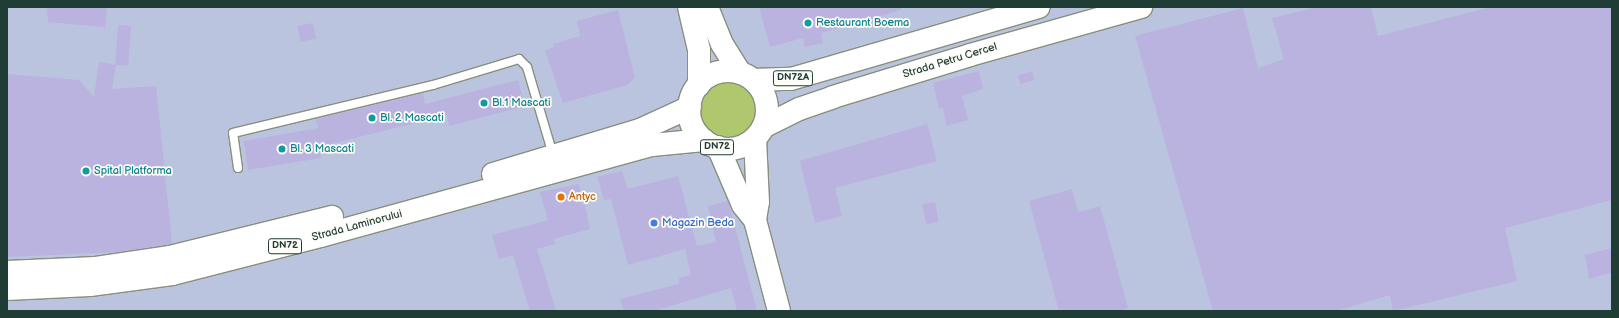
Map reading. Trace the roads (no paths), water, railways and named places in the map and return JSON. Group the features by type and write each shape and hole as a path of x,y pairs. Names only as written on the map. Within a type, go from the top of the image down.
{"main road":[{"path":"689,7 699,50 699,84 690,107"},
{"path":"707,7 722,44 747,77"},
{"name":"DN72A","path":"747,77 791,79 1039,7"},
{"name":"Strada Petru Cercel","path":"759,132 798,109 833,97 970,55 1141,7"},
{"path":"699,84 720,72 747,77"},
{"name":"DN72","path":"747,77 766,100 767,114 759,132 758,202 755,220"},
{"name":"DN72","path":"690,107 692,123 711,143 743,205 755,220 779,311"},
{"name":"Strada Laminorului","path":"7,289 90,285 172,274 228,261 555,164 640,130 690,107"},
{"name":"DN72","path":"711,143 738,147 759,132"},
{"name":"Strada Laminorului","path":"7,272 96,268 170,257 555,164 663,142 711,143"}],"lane":[{"path":"238,168 233,133 433,85 519,59 527,67 555,164"}],"place":[{"name":"Restaurant Boema","path":"808,23"},
{"name":"Bl.1 Mascati","path":"484,103"},
{"name":"Bl. 2 Mascati","path":"372,118"},
{"name":"Bl. 3 Mascati","path":"282,149"},
{"name":"Spital Platforma","path":"86,171"},
{"name":"Antyc","path":"561,197"},
{"name":"Magazin Beda","path":"654,223"}]}
